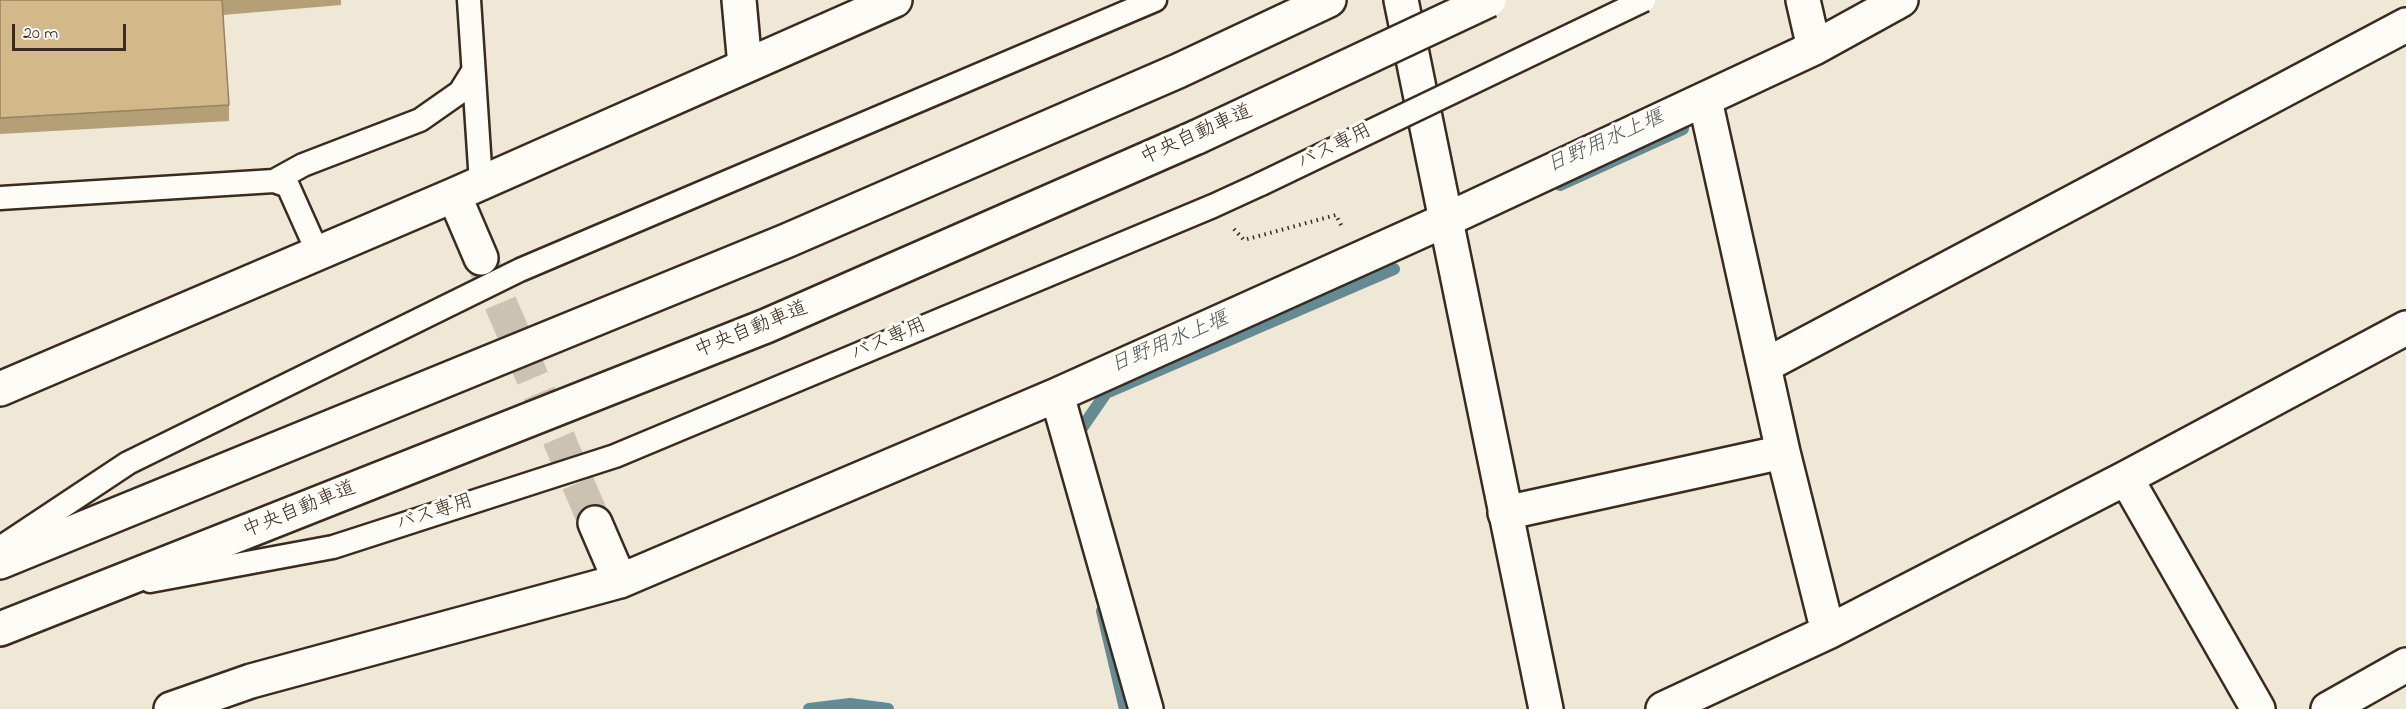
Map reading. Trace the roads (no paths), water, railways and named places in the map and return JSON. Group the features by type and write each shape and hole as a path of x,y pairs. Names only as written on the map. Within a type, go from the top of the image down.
{"main road":[{"path":"739,0 745,66"},
{"path":"0,389 468,189 895,0"},
{"path":"0,562 786,241 1178,71 1329,0"},
{"path":"1401,0 1448,219 1546,709"},
{"name":"中央自動車道","path":"0,629 766,326 1197,137 1489,0"},
{"path":"1803,0 1814,48"},
{"path":"171,709 251,681 620,581 1057,395 1448,219 1814,48 1901,0"},
{"path":"1764,366 2406,25"},
{"path":"1705,100 1783,452 1828,632"},
{"path":"468,189 481,258"},
{"path":"1663,709 1698,701 2127,478 2406,328"},
{"path":"1057,395 1146,709"},
{"path":"1505,513 1783,452"},
{"path":"2127,478 2258,709"},
{"path":"594,522 620,581"},
{"path":"2328,709 2406,665"}],"lane":[{"path":"468,189 473,71 470,0"},
{"path":"0,548 129,463 520,270 1155,0"},
{"name":"バス専用","path":"102,590 333,547 615,456 1214,206 1644,0"},
{"path":"274,181 303,165 420,120 460,92 473,71"},
{"path":"0,198 274,181 288,186 318,253"}],"waterway":[{"name":"日野用水上堰","path":"1560,185 1683,129"},
{"name":"日野用水上堰","path":"1075,438 1106,393 1394,269"},
{"name":"日野用水上堰","path":"1102,611 1125,709"},
{"path":"809,709 850,704 888,709"}],"tunnel":[{"path":"481,258 595,523"}]}
